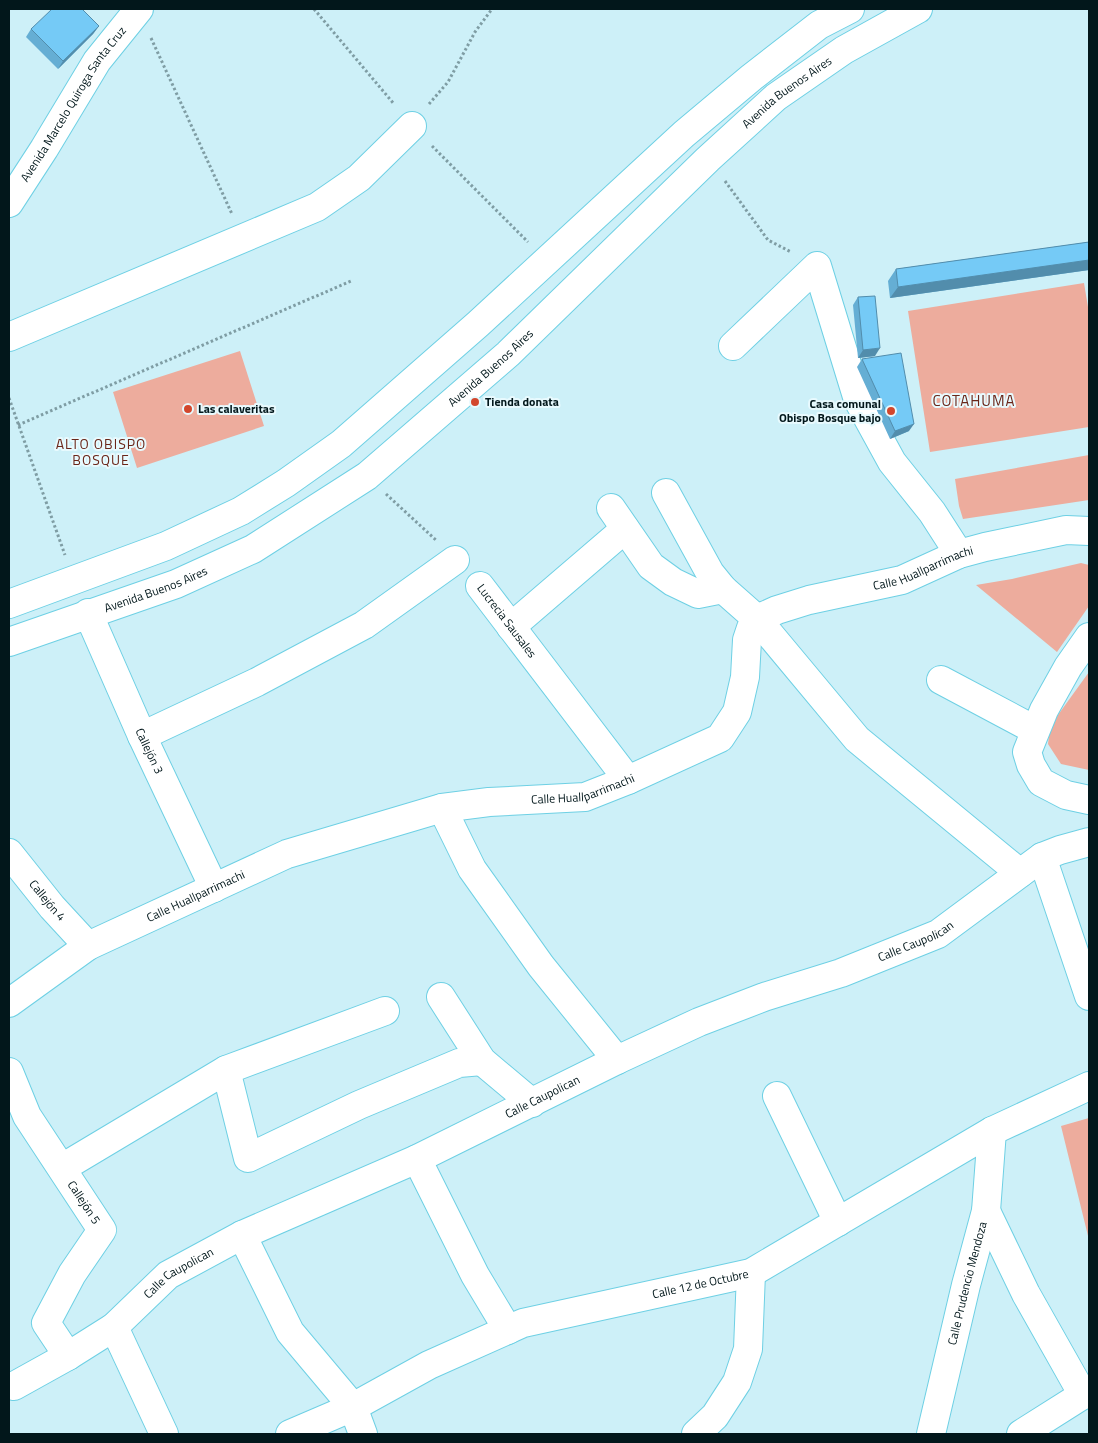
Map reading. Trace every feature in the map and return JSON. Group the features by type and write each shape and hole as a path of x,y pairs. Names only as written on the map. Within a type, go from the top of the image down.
{"street":[{"path":"9,604 166,546 241,511 286,483 341,444 478,324 684,134 752,77 819,25 850,9"},
{"name":"Avenida Buenos Aires","path":"9,642 176,584 253,549 366,476 508,354 708,159 776,97 844,50 918,9"},
{"name":"Avenida Marcelo Quiroga Santa Cruz","path":"9,203 97,61 139,10"},
{"path":"9,337 317,207 359,178 412,126"},
{"path":"733,346 817,266 858,400 892,462 932,512 958,554"},
{"path":"666,493 710,573 723,589 757,619 857,739 1020,873"},
{"path":"511,627 618,519 651,566 673,582 698,594 723,589"},
{"name":"Calle Huallparrimachi","path":"9,1003 88,946 287,854 442,808 489,802 585,797 628,780 720,738 737,712 745,676 751,628 757,619 777,610 809,600 902,580 958,554 985,547 1066,530 1089,531"},
{"path":"142,736 257,682 364,625 455,560"},
{"name":"Lucrecia Sausales","path":"480,586 628,780"},
{"name":"Callejón 3","path":"88,613 142,736 214,888"},
{"path":"1089,637 1068,668 1035,730 1027,752 1031,766 1041,782 1066,795 1089,800"},
{"path":"941,680 1035,730"},
{"path":"442,808 472,868 542,966 617,1060"},
{"name":"Calle Caupolican","path":"14,1386 68,1356 114,1327 168,1275 242,1235 417,1159 617,1060 699,1022 764,997 841,972 938,934 1042,857 1089,842"},
{"name":"Callejón 4","path":"9,853 52,907 88,946"},
{"path":"1042,857 1089,996"},
{"path":"441,997 482,1061 532,1103"},
{"path":"62,1168 226,1070 384,1011"},
{"path":"226,1070 248,1158 359,1105 459,1063 482,1061"},
{"name":"Callejón 5","path":"9,1072 27,1116 102,1230 72,1274 46,1323 68,1356"},
{"name":"Calle 12 de Octubre","path":"290,1434 353,1407 429,1364 523,1323 751,1273 992,1131 1089,1086"},
{"path":"777,1096 838,1222"},
{"name":"Calle Prudencio Mendoza","path":"931,1434 966,1285 986,1211 992,1131"},
{"path":"417,1159 475,1274 508,1330"},
{"path":"986,1211 1026,1294 1086,1393 1021,1434"},
{"path":"242,1235 290,1332 353,1407 363,1434"},
{"path":"696,1434 715,1416 737,1382 748,1349 751,1273"},
{"path":"114,1327 164,1434"}],"path":[{"path":"314,9 412,126 547,261"},
{"path":"412,126 448,82 475,32 492,9"},
{"path":"139,10 244,239"},
{"path":"708,159 768,240 817,266"},
{"path":"18,425 350,281"},
{"path":"9,398 74,579"},
{"path":"366,476 425,529 455,560"}],"shaded area":[{"path":"1084,283 1089,313 1089,427 930,452 908,311"},
{"name":"Las calaveritas","path":"240,351 264,426 137,468 113,392"},
{"path":"1089,455 1089,500 963,519 955,479"},
{"path":"1081,563 1089,565 1089,606 1057,652 976,585 1012,579"},
{"path":"1089,672 1089,770 1061,764 1048,744 1050,726"},
{"path":"1089,1118 1089,1240 1061,1126"}],"building":[{"path":"52,9 82,9 99,26 63,61 31,29"},
{"path":"1089,242 1089,260 898,287 896,269"},
{"path":"875,296 880,348 863,350 858,297"},
{"path":"901,353 914,424 895,431 862,359"}],"place":[{"name":"Tienda donata","path":"475,402"},
{"name":"Las calaveritas","path":"188,409"},
{"name":"Casa comunal Obispo Bosque bajo","path":"891,411"}],"district":[{"name":"COTAHUMA","path":"974,401"},
{"name":"ALTO OBISPO BOSQUE","path":"101,452"}]}
